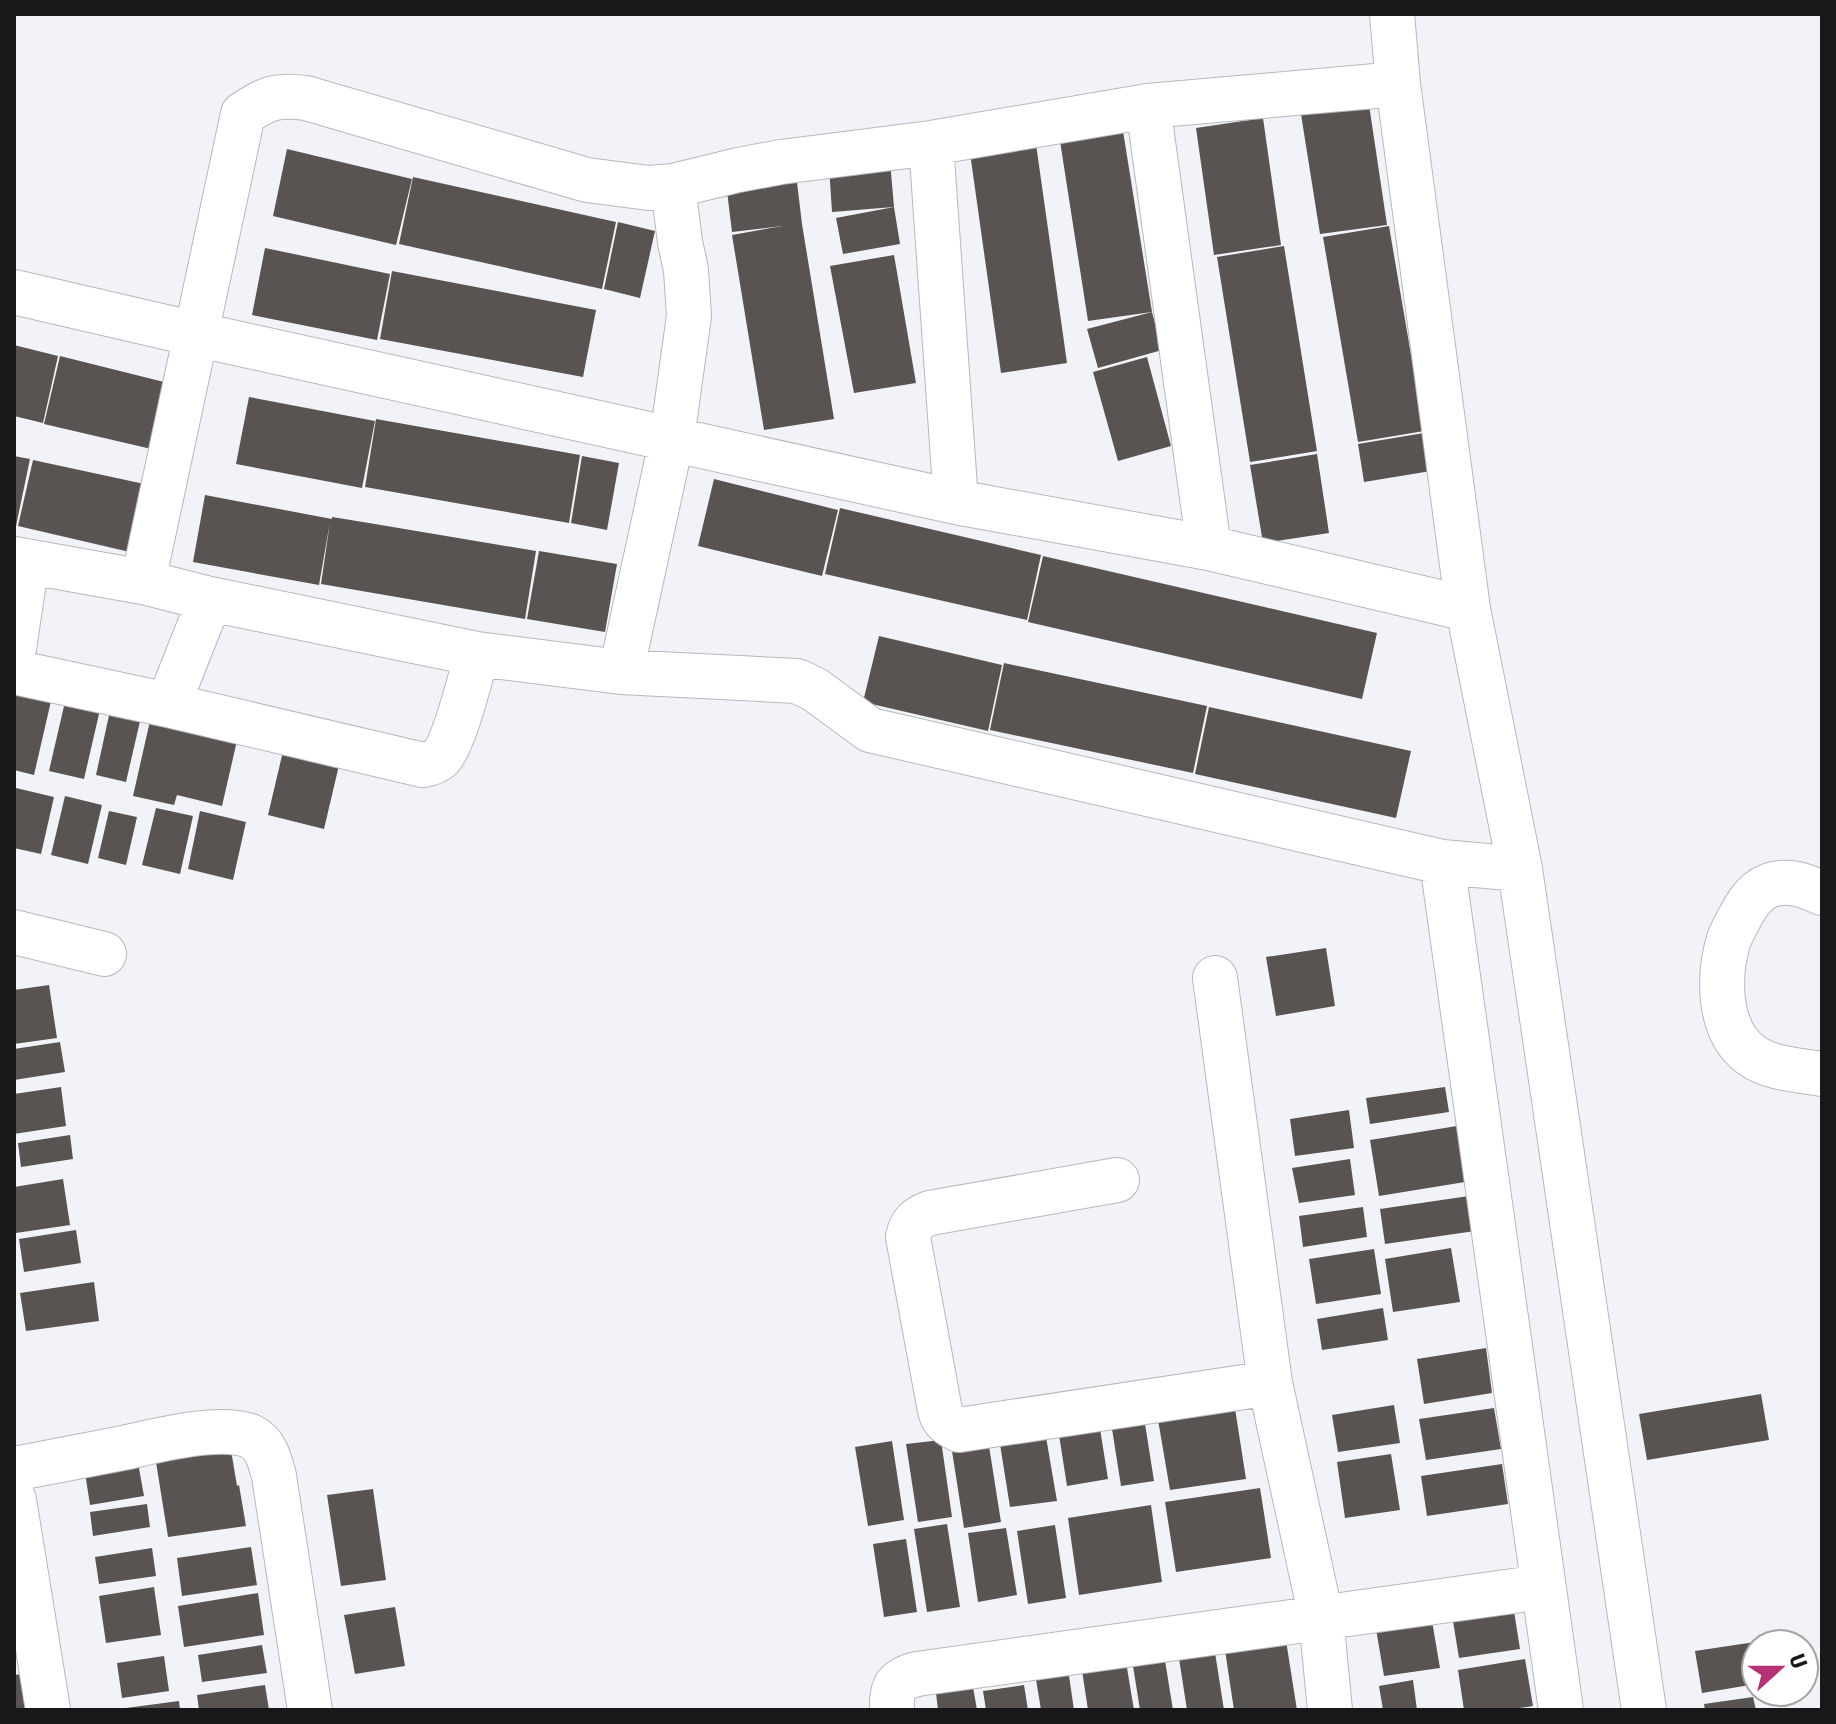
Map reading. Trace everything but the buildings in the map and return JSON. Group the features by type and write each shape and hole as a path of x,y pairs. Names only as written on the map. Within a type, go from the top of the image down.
{"street":[{"path":"1392,14 1398,84 1468,609 1520,869 1644,1710"},
{"path":"143,582 243,114 261,102 284,95 306,98 587,180 649,188 673,186 781,162 931,143 1148,106 1398,84"},
{"path":"1148,106 1209,548"},
{"path":"931,143 956,502"},
{"path":"621,672 672,438 689,316 686,270 673,186"},
{"path":"14,292 956,502 1209,548 1468,609"},
{"path":"14,648 21,560 143,582 210,599 477,654 621,672 797,681 814,689 870,730 1442,862 1520,869"},
{"path":"168,705 210,599"},
{"path":"14,672 423,765 443,756 477,654"},
{"path":"1442,862 1561,1710"},
{"path":"1822,893 1795,882 1774,884 1760,890 1749,901 1730,938 1724,966 1723,1002 1730,1028 1741,1046 1752,1056 1766,1063 1822,1074"},
{"path":"14,932 104,954"},
{"path":"1215,978 1270,1383 1321,1617 1330,1710"},
{"path":"1117,1180 930,1213 910,1226 908,1237 941,1417 947,1425 959,1430 1270,1383"},
{"path":"14,1469 191,1436 231,1432 252,1437 260,1443 267,1452 274,1476 310,1710"},
{"path":"14,1500 48,1710"},
{"path":"892,1710 891,1695 896,1684 903,1678 917,1674 1542,1587"}]}
